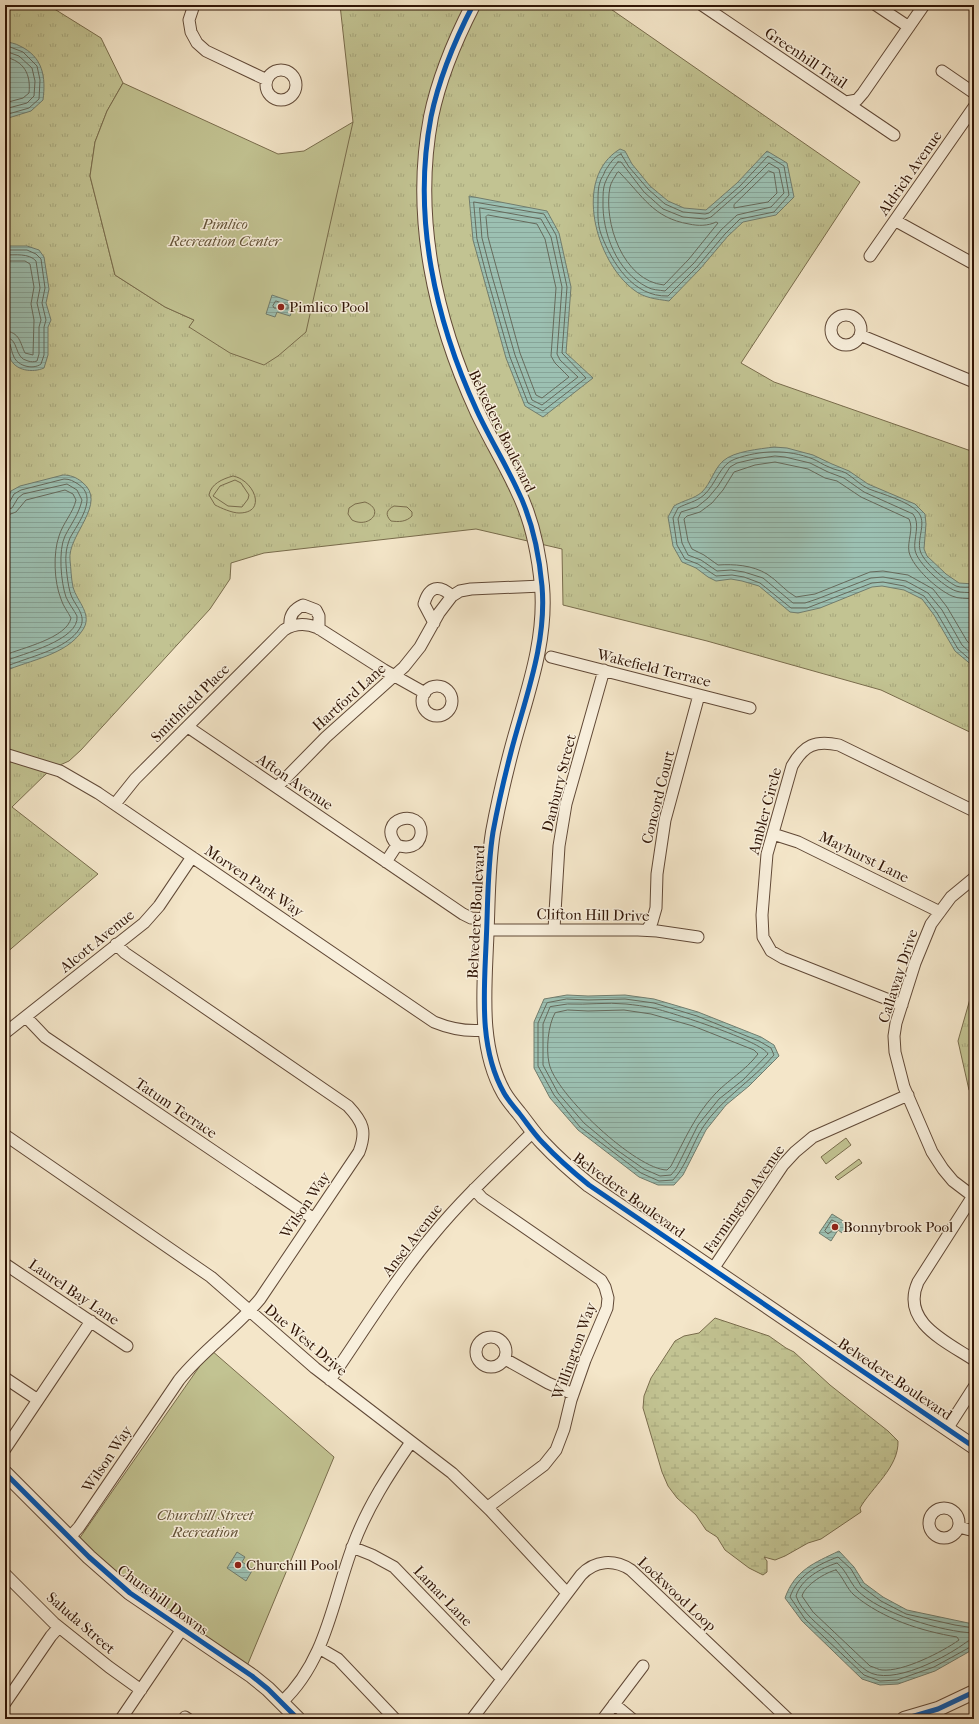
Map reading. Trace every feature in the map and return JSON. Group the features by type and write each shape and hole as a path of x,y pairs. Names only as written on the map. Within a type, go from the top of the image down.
{"street":[{"path":"194,5 189,20 191,32 197,43 206,51 267,80"},
{"name":"Belvedere Boulevard","path":"473,5 460,29 452,50 431,116 425,190 427,237 432,278 443,322 460,373 478,413 519,492 533,534 539,559 542,586 542,620 538,654 512,751 493,833 489,866 484,991 485,1030 492,1063 504,1093 541,1141 589,1185 974,1447"},
{"name":"Greenhill Trail","path":"702,5 894,135"},
{"path":"876,5 909,27"},
{"path":"846,102 857,100 863,93 924,5"},
{"path":"942,71 974,93"},
{"name":"Aldrich Avenue","path":"870,256 896,221 974,107"},
{"path":"896,221 974,264"},
{"path":"860,335 974,382"},
{"path":"434,623 424,604 430,591 435,588 442,589 452,596 471,589 542,586"},
{"name":"Hartford Lane","path":"277,787 326,737 412,658 452,596"},
{"name":"Smithfield Place","path":"115,804 135,779 284,630 290,626 292,614 297,608 303,605 316,610 319,616 319,629"},
{"path":"290,626 309,624 394,676 425,693"},
{"name":"Wakefield Terrace","path":"551,657 750,708"},
{"name":"Danbury Street","path":"554,929 559,846 566,804 604,670"},
{"name":"Concord Court","path":"647,930 652,922 656,908 657,874 665,820 699,695"},
{"name":"Afton Avenue","path":"188,727 463,914 487,924"},
{"name":"Ambler Circle","path":"902,1005 783,958 771,951 763,937 762,915 767,854 792,766 799,753 810,745 824,742 839,745 974,811"},
{"name":"Morven Park Way","path":"5,754 60,770 115,804 434,1022 456,1030 485,1030"},
{"name":"Mayhurst Lane","path":"773,834 798,842 940,912"},
{"path":"386,862 397,845"},
{"name":"Alcott Avenue","path":"5,1034 153,914 192,857"},
{"name":"Callaway Drive","path":"974,878 951,897 931,924 923,941 896,1023 895,1052 908,1095 932,1152 953,1182 974,1197"},
{"name":"Clifton Hill Drive","path":"487,924 554,929 647,930 698,937"},
{"name":"Wilson Way","path":"70,1537 79,1527 182,1376 250,1311 359,1152 364,1140 363,1128 358,1116 348,1106 125,953 116,944"},
{"name":"Tatum Terrace","path":"26,1017 45,1037 314,1218"},
{"name":"Farmington Avenue","path":"713,1269 783,1165 795,1152 813,1137 908,1095"},
{"name":"Ansel Avenue","path":"330,1380 414,1258 448,1216 534,1131"},
{"name":"Due West Drive","path":"5,1135 211,1277 330,1380 452,1473 488,1507 567,1593"},
{"name":"Willington Way","path":"474,1189 482,1198 601,1280 608,1298 607,1308 585,1360 573,1394 560,1440 550,1458 544,1465 488,1507"},
{"path":"974,1197 913,1292 913,1304 917,1316 927,1329 974,1360"},
{"name":"Laurel Bay Lane","path":"5,1264 127,1346"},
{"path":"5,1449 91,1321"},
{"path":"505,1359 548,1383 573,1394"},
{"path":"5,1378 38,1400"},
{"path":"947,1429 974,1387"},
{"path":"282,1702 300,1682 312,1663 319,1648 352,1547 364,1517 376,1495 411,1442"},
{"name":"Churchill Downs","path":"5,1473 130,1593 252,1676 282,1702 298,1719"},
{"path":"959,1527 974,1531"},
{"name":"Lamar Lane","path":"352,1547 372,1555 394,1567 502,1679"},
{"name":"Lockwood Loop","path":"472,1719 580,1575 592,1565 609,1562 624,1566 788,1719"},
{"name":"Saluda Street","path":"5,1574 59,1627 109,1667 141,1690"},
{"path":"5,1703 51,1636 59,1627"},
{"path":"121,1719 182,1629"},
{"path":"319,1648 338,1659 395,1719"},
{"path":"603,1719 643,1666"},
{"path":"904,1719 938,1709 974,1692"},
{"path":"614,1704 632,1719"}],"green space":[{"path":"5,5 48,5 101,38 123,83 107,111 95,142 90,176 115,275 165,307 194,320 189,328 353,122 340,5 605,5 860,182 741,363 774,382 974,452 974,734 881,690 707,641 563,605 562,549 476,529 264,553 231,563 230,579 210,609 81,750 69,761 51,769 12,807 98,874 5,954"},
{"name":"Pimlico Recreation Center","path":"123,83 278,154 304,151 353,122 306,332 278,356 264,365 230,353 189,327 194,320 165,307 115,275 90,176 95,142 107,111"},
{"path":"233,476 247,483 255,496 253,508 248,512 236,513 223,509 215,505 209,495 212,488 221,480","holes":["235,480 241,483 249,495 242,507 228,506 213,496 220,486"]},
{"path":"365,502 371,505 374,509 375,514 373,517 364,522 352,520 348,514 349,508 355,504"},
{"path":"394,506 407,507 412,512 412,516 402,521 391,521 387,513 389,509"},
{"path":"974,985 974,1096 969,1090 958,1041"},
{"path":"846,1138 851,1145 826,1164 821,1157"},
{"path":"859,1159 862,1163 838,1180 835,1177"},
{"path":"715,1318 769,1336 794,1352 830,1385 888,1431 898,1441 897,1450 890,1468 865,1500 860,1508 861,1512 821,1539 808,1543 785,1556 775,1560 764,1557 767,1561 767,1572 763,1575 749,1568 725,1550 717,1537 706,1530 696,1515 677,1498 668,1486 662,1472 643,1408 644,1396 651,1378 675,1341 684,1336 699,1333"},
{"name":"Churchill Street Recreation","path":"211,1350 334,1457 247,1666 152,1602 79,1539"}],"water":[{"path":"5,41 18,45 34,56 41,68 44,92 43,100 31,111 5,119"},
{"path":"620,149 625,151 632,164 650,186 668,201 684,208 706,210 737,183 767,151 787,163 794,197 776,215 743,222 728,236 700,269 669,301 650,298 634,290 621,277 609,260 600,241 595,220 593,199 597,179 605,162"},
{"path":"469,196 547,211 559,233 571,287 566,353 593,378 543,417 525,406 506,358 473,240"},
{"path":"5,246 27,246 39,250 44,257 49,289 46,303 51,320 48,327 48,355 44,368 40,370 25,370 16,366 10,358 6,345"},
{"name":"Pimlico Pool","path":"272,295 295,303 290,316 277,312 275,317 266,314"},
{"path":"774,447 787,448 813,455 849,471 868,484 915,504 925,514 926,524 924,549 927,556 946,574 959,583 974,584 974,667 955,651 934,615 922,599 904,590 882,586 872,587 820,608 798,613 790,612 759,586 731,579 716,581 696,568 682,562 673,546 668,517 674,506 702,492 720,464 728,458 747,451"},
{"path":"68,475 82,482 89,490 91,500 85,520 74,540 70,560 73,587 84,609 86,619 85,625 82,631 67,646 47,656 5,671 6,502 11,491 20,486"},
{"path":"567,995 625,995 654,999 698,1012 761,1037 774,1045 779,1056 749,1086 726,1105 706,1130 683,1175 674,1185 658,1185 639,1177 578,1130 550,1098 534,1068 534,1022 544,999"},
{"name":"Bonnybrook Pool","path":"832,1214 848,1224 842,1233 838,1230 831,1241 819,1233"},
{"path":"839,1551 854,1567 864,1583 883,1597 907,1610 973,1624 975,1637 972,1650 935,1671 898,1684 880,1685 862,1679 802,1621 785,1598 789,1588 806,1568"},
{"name":"Churchill Pool","path":"237,1552 245,1557 242,1562 253,1569 246,1581 227,1568"}],"cycle path":[{"path":"473,5 448,60 434,102 426,155 424,192 426,230 431,267 449,341 477,411 517,489 531,524 539,561 543,608 534,670 506,772 491,846 484,1002 487,1040 490,1058 496,1076 507,1098 548,1149 589,1185 974,1447"},
{"path":"5,1473 89,1557 130,1593 252,1676 268,1689 298,1719"},
{"path":"904,1719 938,1709 974,1692"}],"place":[{"name":"Pimlico Pool","path":"281,307"},
{"name":"Bonnybrook Pool","path":"835,1227"},
{"name":"Churchill Pool","path":"238,1565"}]}
